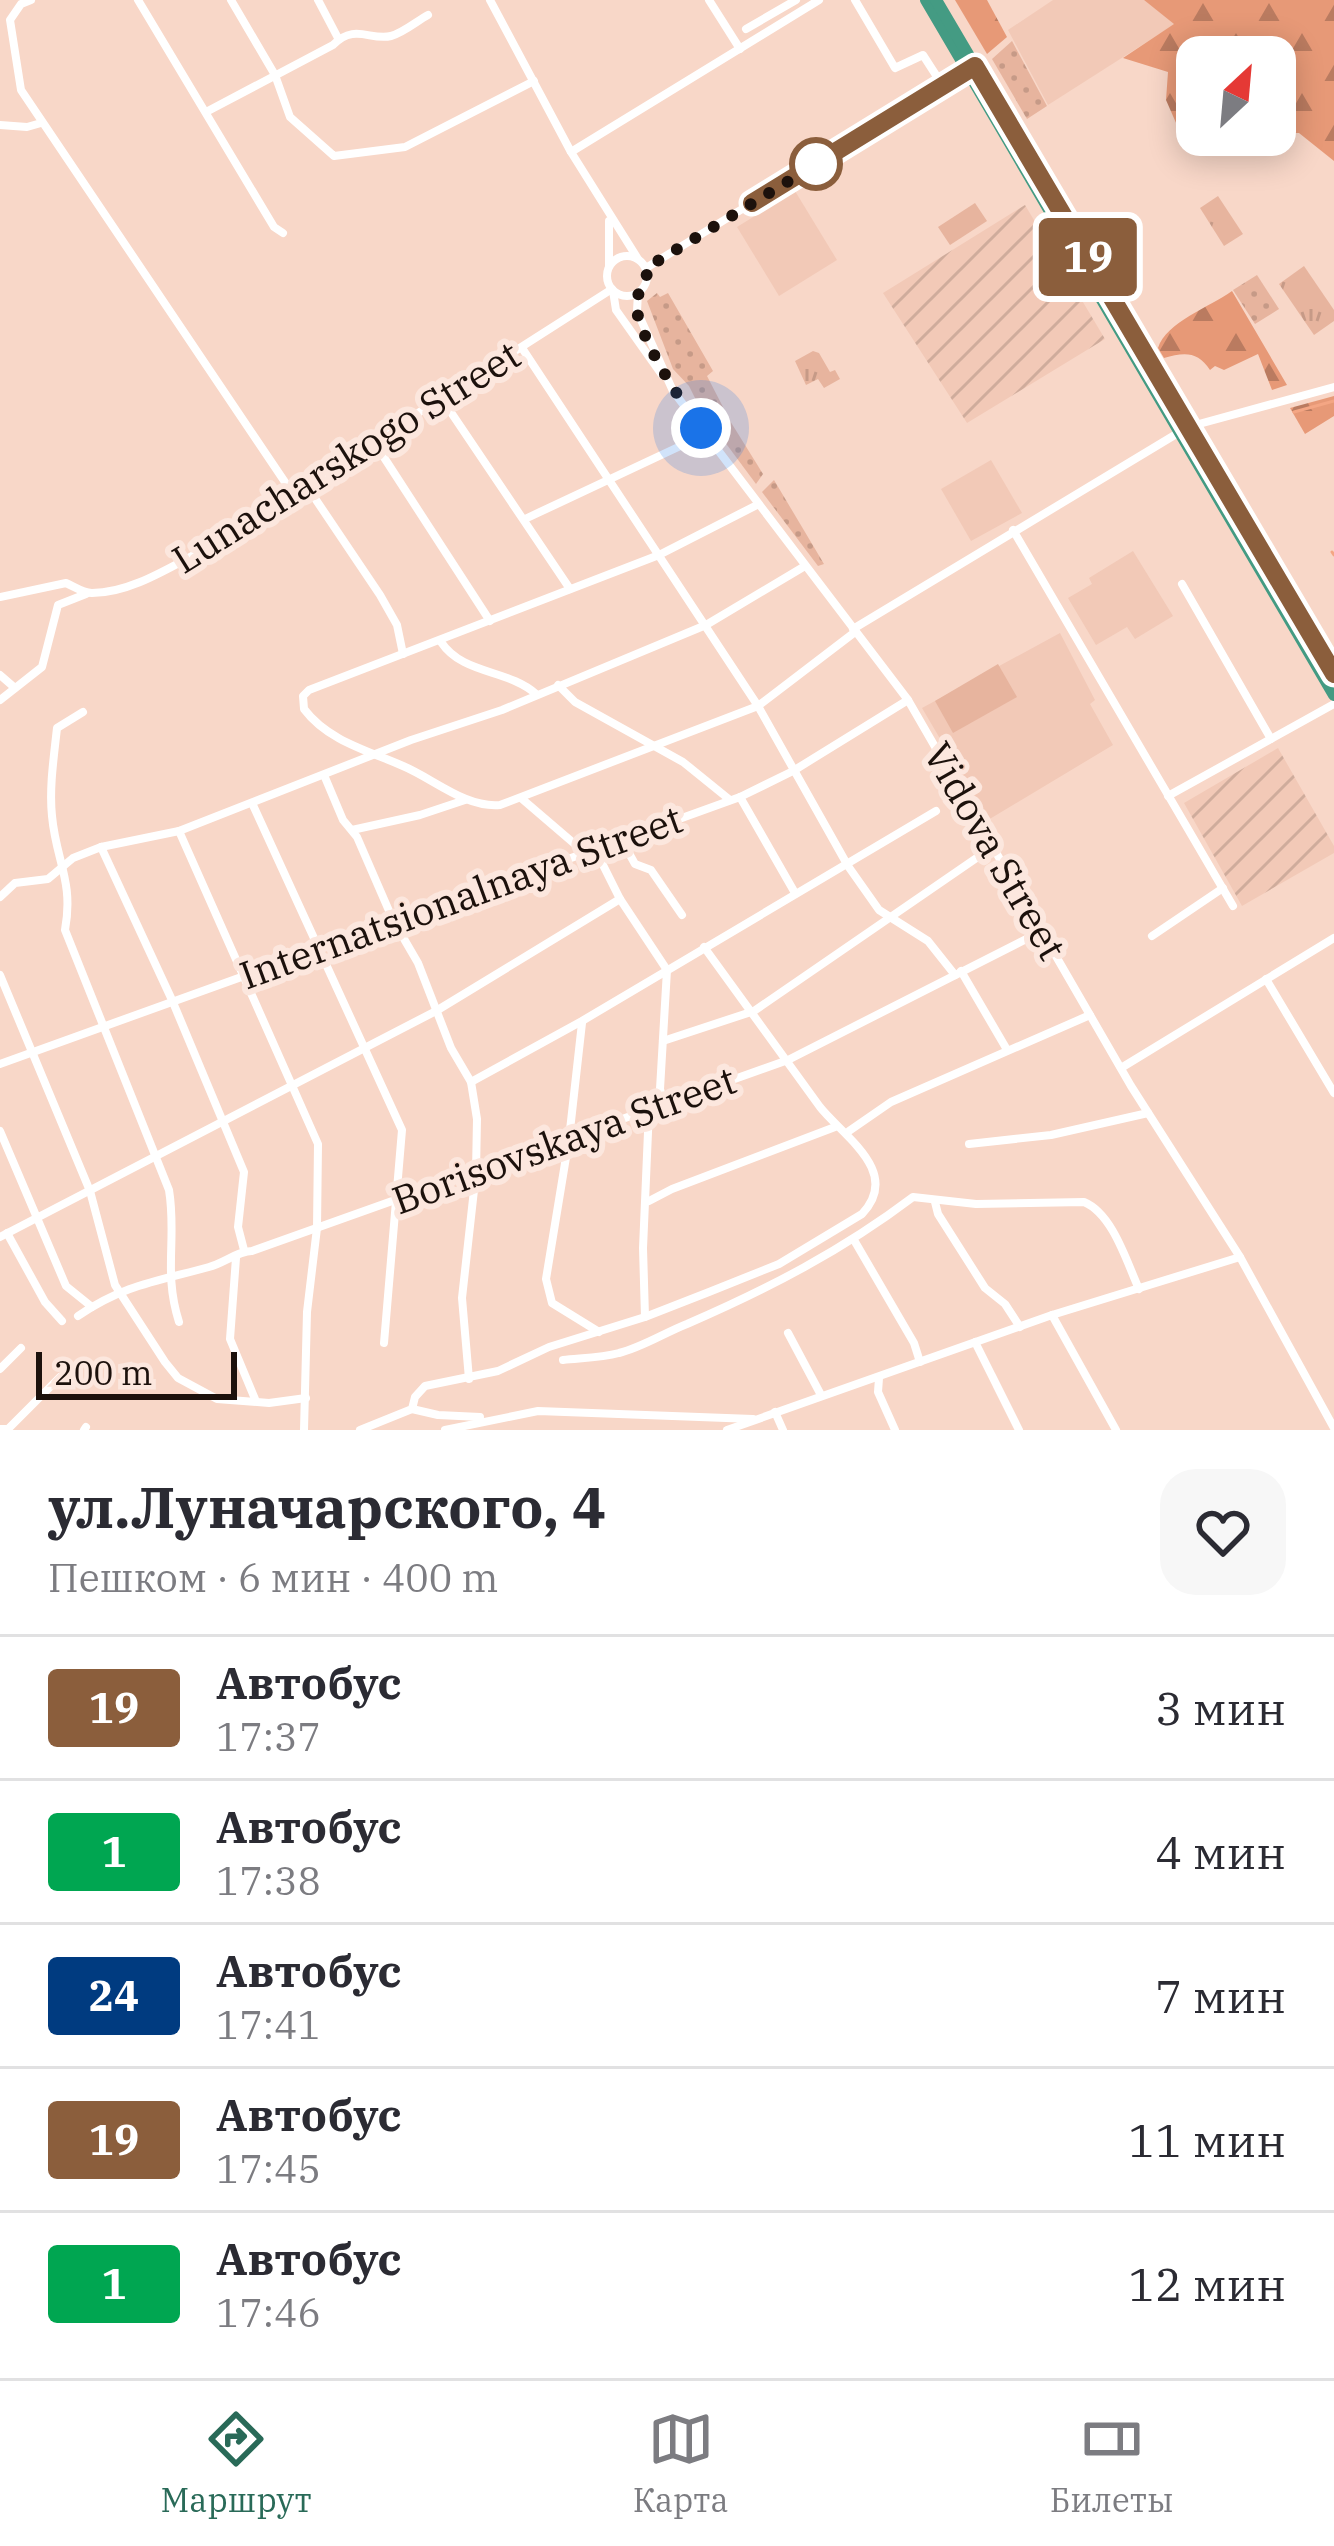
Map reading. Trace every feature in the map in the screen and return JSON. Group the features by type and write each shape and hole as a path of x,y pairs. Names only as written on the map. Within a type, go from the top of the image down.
{"highway":[{"path":"926,0 972,68"},
{"path":"936,0 1185,430 1334,674"},
{"path":"1185,430 1334,700"}],"street":[{"path":"31,0 21,4 10,20 21,90 293,494"},
{"path":"138,0 274,226 283,233"},
{"path":"231,0 274,75 290,117 325,151 344,157 405,147 533,81"},
{"path":"319,0 338,38"},
{"path":"490,0 571,152 646,268 647,279 638,293 626,296 613,290"},
{"path":"709,0 740,49"},
{"path":"746,29 796,0"},
{"path":"571,152 819,0"},
{"path":"855,0 895,68 923,55 943,86"},
{"path":"206,112 333,45 338,38 360,33 388,38 428,15"},
{"path":"646,268 972,68"},
{"path":"0,125 27,128 41,123"},
{"path":"604,208 612,237 607,280 616,310 673,391"},
{"path":"608,268 621,257 638,259"},
{"name":"Lunacharskogo Street","path":"0,597 66,583 86,594 146,580 207,548 613,290"},
{"name":"Vidova Street","path":"638,293 638,310 673,391 908,700 1121,1069 1240,1256 1334,1428"},
{"path":"522,348 758,706 878,910 928,941 958,973 1006,1048"},
{"path":"758,505 659,556 309,690 303,696 308,716 358,751 402,765 466,799 488,806 520,796 758,706 854,630 1185,430 1334,387"},
{"path":"442,399 570,590"},
{"path":"525,519 706,434"},
{"path":"374,442 490,622"},
{"path":"306,485 380,595 397,625 403,654"},
{"path":"1013,530 1233,906"},
{"path":"0,897 15,883 47,879 63,865 101,847 179,831 536,695 706,625 805,566"},
{"path":"1182,584 1271,739"},
{"path":"0,700 42,667 58,605 86,594"},
{"path":"441,641 457,660 526,686 536,695"},
{"path":"0,675 15,688"},
{"path":"558,685 575,702 683,762 736,799 795,893"},
{"name":"Internatsionalnaya Street","path":"0,1064 736,799 793,771 908,700"},
{"path":"1168,796 1334,700"},
{"path":"82,712 57,728 52,814 70,888 67,941 172,1203 169,1274 179,1322"},
{"path":"324,775 471,1082 477,1119 476,1172 462,1298 469,1379"},
{"path":"520,796 584,852"},
{"path":"352,830 466,799"},
{"path":"252,803 402,1130 384,1343"},
{"path":"471,1082 936,811"},
{"path":"179,831 319,1144 304,1430"},
{"path":"621,839 634,863 651,870 682,915"},
{"path":"101,847 244,1172 230,1339 255,1399"},
{"path":"663,1041 754,1011 991,848"},
{"path":"595,849 620,899 667,970 660,1089 664,1104"},
{"path":"1152,936 1223,888"},
{"path":"62,1322 2,1235 436,1011 620,899"},
{"name":"Borisovskaya Street","path":"77,1316 119,1292 169,1274 208,1267 788,1060 1040,932"},
{"path":"1121,1069 1334,938"},
{"path":"412,1409 418,1390 425,1386 469,1379 645,1318 796,1254 862,1214 878,1192 875,1175 848,1132 836,1126 704,947"},
{"path":"0,974 90,1191 119,1292 178,1378 234,1402 306,1398"},
{"path":"1266,979 1334,1093"},
{"path":"848,1132 891,1102 1090,1015"},
{"path":"582,1021 546,1279 552,1303 599,1332"},
{"path":"645,1318 649,1109"},
{"path":"969,1144 1052,1135 1148,1114"},
{"path":"647,1202 836,1126"},
{"path":"0,1131 66,1286 92,1307"},
{"path":"563,1360 614,1355 784,1281 843,1242 854,1240 913,1197 935,1202 1084,1202 1095,1207 1110,1228 1139,1289"},
{"path":"935,1202 985,1288 1005,1304 1020,1327"},
{"path":"854,1240 914,1343 920,1362"},
{"path":"727,1430 1052,1315 1240,1256"},
{"path":"709,1292 715,1312"},
{"path":"1052,1315 1116,1430"},
{"path":"788,1333 821,1396"},
{"path":"975,1342 1019,1430"},
{"path":"0,1369 21,1348"},
{"path":"0,1429 8,1429 60,1377"},
{"path":"879,1378 878,1391 895,1430"},
{"path":"360,1430 412,1409 494,1417"},
{"path":"445,1430 538,1411 754,1420"},
{"path":"775,1412 783,1430"}],"shaded area":[{"path":"1053,0 1144,0 1175,24 1048,105 1008,30"},
{"path":"795,191 837,260 779,296 737,227"},
{"path":"1025,205 1105,339 967,423 883,293"},
{"path":"991,460 1022,513 971,541 941,489"},
{"path":"1133,551 1173,616 1135,639 1127,627 1096,645 1068,598 1092,584 1089,578"},
{"path":"1060,633 1113,745 988,820 922,708"},
{"path":"1278,748 1334,853 1242,906 1184,803"}],"green space":[{"path":"955,0 987,0 1007,37 987,54"},
{"path":"1144,0 1334,0 1334,161 1296,133 1296,36 1176,36 1176,123 1166,100 1168,72 1123,58 1174,24"},
{"path":"1012,41 1047,106 1027,119 992,59"},
{"path":"1218,196 1243,234 1224,246 1200,208"},
{"path":"975,203 987,221 950,245 938,227"},
{"path":"1304,266 1334,310 1334,321 1314,335 1279,284"},
{"path":"1257,275 1279,309 1255,324 1233,290"},
{"path":"1232,291 1287,385 1272,390 1258,354 1224,370 1215,366 1210,370 1195,356 1164,358 1158,348 1179,323"},
{"path":"657,293 660,297 668,293 713,371 707,376 723,407 705,418 689,386 673,369 647,301"},
{"path":"813,351 840,379 824,388 818,379 806,385 795,361"},
{"path":"1334,396 1334,416 1305,434 1290,408"},
{"path":"727,416 763,474 756,484 713,426"},
{"path":"774,480 824,564 818,566 762,492"},
{"path":"998,664 1017,697 953,733 935,701"}],"waterway":[{"path":"1294,412 1334,401"}],"bus line":[{"name":"19","path":"752,203 975,66 1334,674"}],"route":[{"path":"701,428 673,391 638,310 646,268 825,159 816,164"}]}
